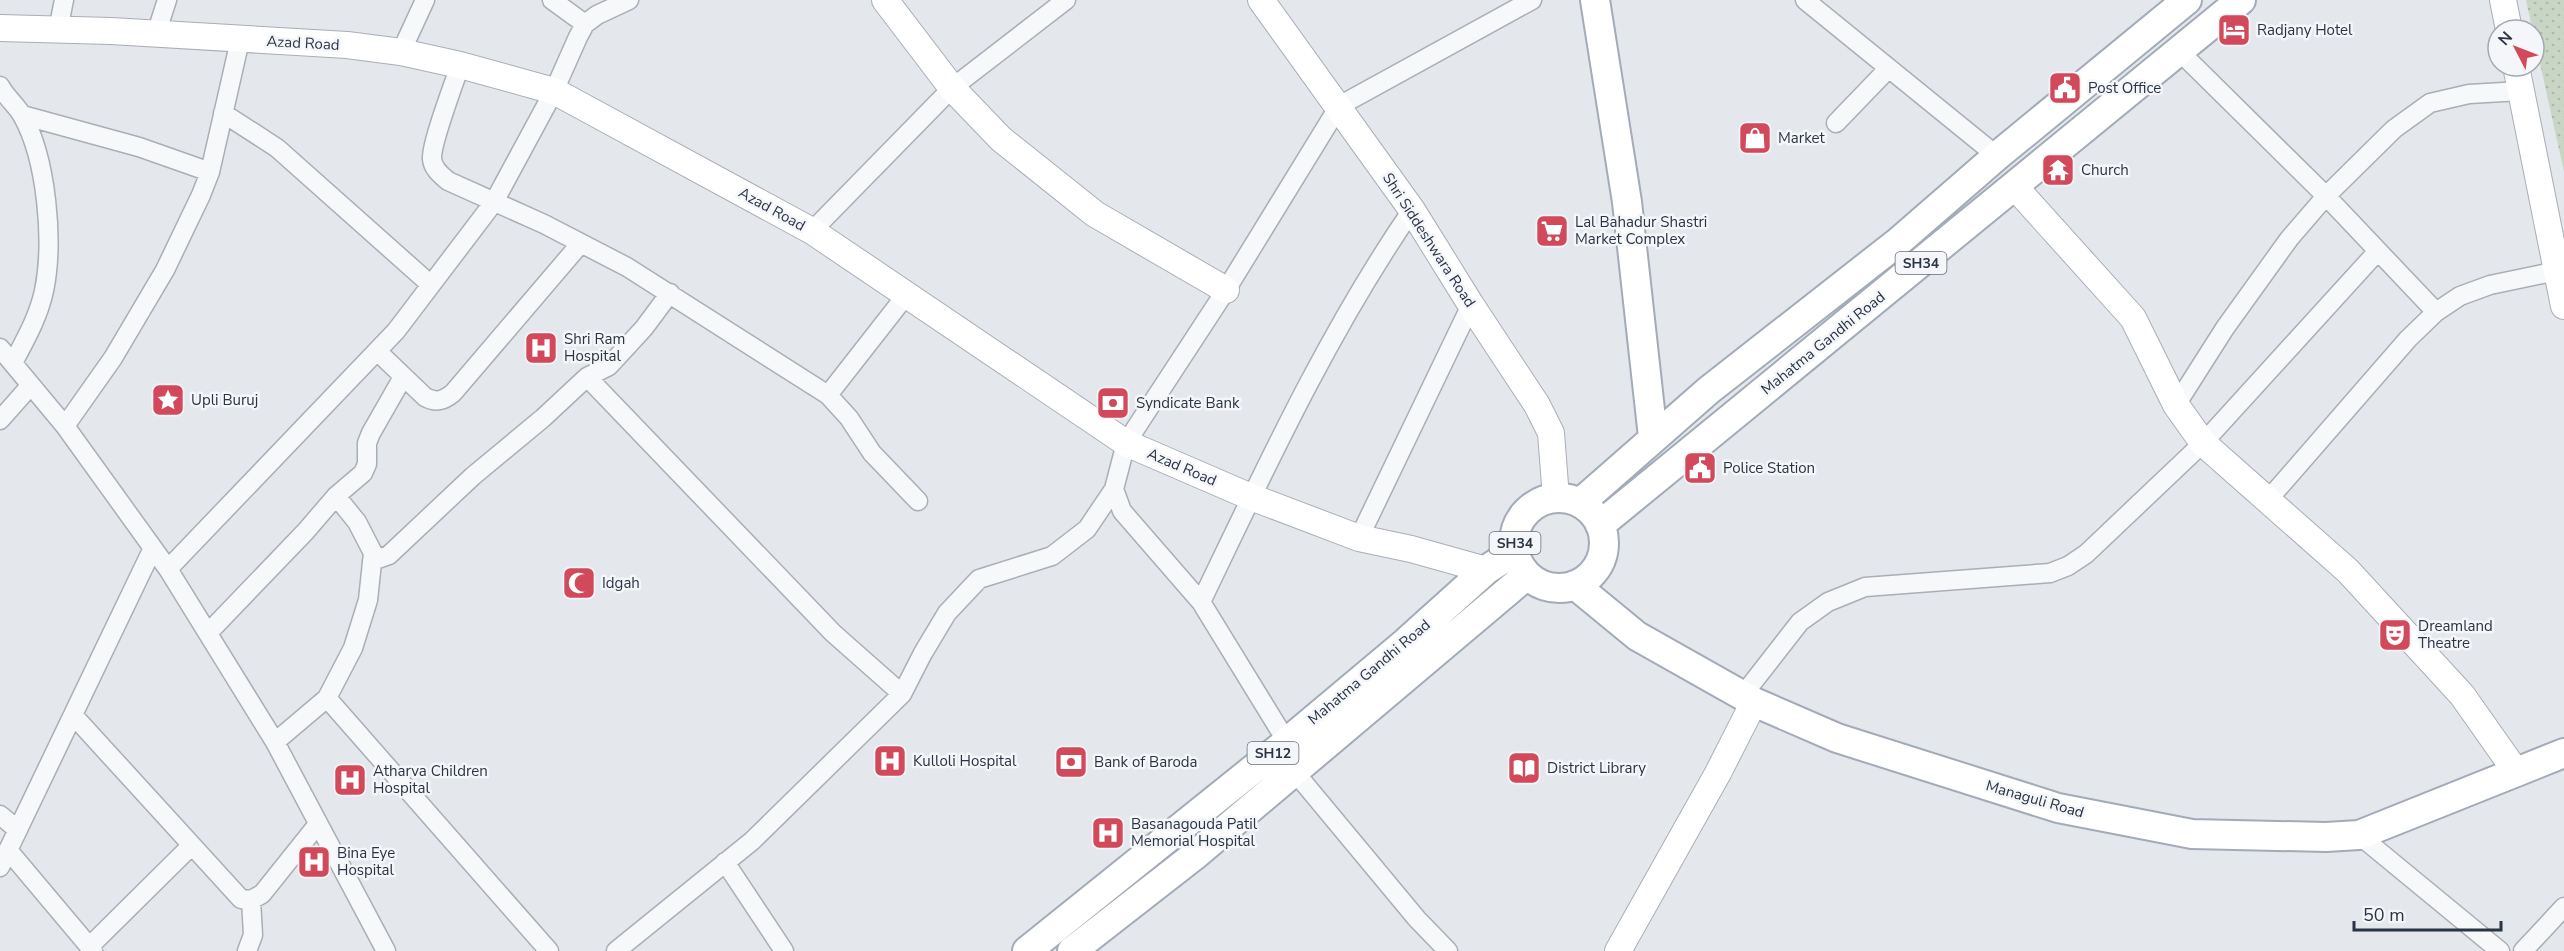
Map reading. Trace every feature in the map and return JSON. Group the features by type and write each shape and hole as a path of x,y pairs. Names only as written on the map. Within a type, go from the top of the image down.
{"main road":[{"path":"1595,0 1627,202 1653,437"},
{"name":"SH34","path":"1575,585 1558,588 1541,585 1521,563 1516,532 1524,515 1544,501 1568,501 1653,437 1709,390 1898,242 1997,156 2187,0"},
{"name":"Mahatma Gandhi Road","path":"1600,525 2241,0"},
{"path":"1568,501 1590,510 1600,525 1604,543 1600,561 1590,576 1575,585"},
{"name":"Mahatma Gandhi Road","path":"1027,951 1287,742 1405,643 1486,570 1521,563"},
{"name":"Mahatma Gandhi Road","path":"1072,951 1194,856 1294,771 1521,563"},
{"name":"Managuli Road","path":"1575,585 1637,636 1748,698 1837,738 2058,808 2192,834 2326,837 2359,835 2517,774 2564,753"}],"street":[{"path":"58,30 64,0"},
{"path":"156,34 167,0"},
{"path":"401,52 425,0"},
{"path":"552,0 585,24"},
{"path":"168,569 396,331 494,202 554,91 585,24 597,15 629,0"},
{"path":"885,0 952,87 1001,139 1095,214 1226,290"},
{"path":"812,231 952,87 1066,0"},
{"path":"616,951 752,841 902,694 947,613 980,579 1052,556 1087,529 1114,489 1126,443 1226,290 1339,106 1532,0"},
{"path":"1805,0 1997,156"},
{"path":"2502,0 2506,18"},
{"name":"Shri Siddeshwara Road","path":"1271,3 1339,106 1413,210 1471,305 1537,405 1551,433 1568,501"},
{"name":"Azad Road","path":"0,28 348,45 401,52 460,65 554,91 812,231 1126,443 1251,497 1359,538 1411,549 1486,570"},
{"path":"65,426 113,358 165,270 201,195 210,172 240,40"},
{"path":"2179,51 2326,196 2436,312"},
{"path":"460,65 432,159 437,172 448,181 627,267 828,395 849,418 872,453 918,501"},
{"path":"1836,123 1888,69"},
{"path":"2518,78 2564,306"},
{"path":"0,86 22,115 44,180 46,255 44,290 35,321 13,363"},
{"path":"2176,405 2225,328 2289,238 2326,196 2394,129 2430,103 2469,94 2521,91"},
{"path":"223,113 278,148 431,285"},
{"path":"22,115 139,147 210,172"},
{"path":"2014,186 2133,318 2176,405 2203,443 2348,571 2462,695 2517,774"},
{"path":"1201,602 1251,497 1334,339 1380,257 1413,210"},
{"path":"377,351 425,397 433,401 444,400 581,243"},
{"path":"1618,951 1718,773 1748,698 1800,622 1828,602 1865,587 2050,573 2068,566 2086,554 2203,443 2377,252"},
{"path":"2268,501 2408,339 2436,312 2460,296 2490,285 2557,271"},
{"path":"372,561 389,555 472,476 543,418 587,377 609,366 644,328 670,293"},
{"path":"828,395 907,294"},
{"path":"1359,538 1471,305"},
{"path":"0,348 65,426 152,550 168,569 274,742 387,951"},
{"path":"208,633 306,531 336,496 363,473 367,464 367,443 371,433 403,377"},
{"path":"587,377 832,633 902,694"},
{"path":"0,420 31,385"},
{"path":"1114,489 1122,512 1201,602 1287,742"},
{"path":"274,742 327,698 353,648 368,600 373,553 357,522 336,496"},
{"path":"0,867 152,550"},
{"path":"327,698 549,951"},
{"path":"73,715 241,899 251,900 262,894 318,824"},
{"path":"1294,771 1417,920 1448,951"},
{"path":"0,815 18,830"},
{"path":"2359,835 2500,951"},
{"path":"8,850 91,949 191,846"},
{"path":"725,862 784,951"},
{"path":"247,951 253,935 251,900"},
{"path":"2523,951 2564,907"}],"green space":[{"path":"2526,0 2564,0 2564,172 2543,78 2546,78 2546,18 2530,18"}],"place":[{"name":"Radjany Hotel","path":"2234,30"},
{"name":"Post Office","path":"2065,88"},
{"name":"Market","path":"1755,138"},
{"name":"Church","path":"2058,170"},
{"name":"Lal Bahadur Shastri Market Complex","path":"1552,231"},
{"name":"Shri Ram Hospital","path":"541,348"},
{"name":"Upli Buruj","path":"168,400"},
{"name":"Syndicate Bank","path":"1113,403"},
{"name":"Police Station","path":"1700,468"},
{"name":"Idgah","path":"579,583"},
{"name":"Dreamland Theatre","path":"2395,635"},
{"name":"Kulloli Hospital","path":"890,761"},
{"name":"Bank of Baroda","path":"1071,762"},
{"name":"District Library","path":"1524,768"},
{"name":"Atharva Children Hospital","path":"350,780"},
{"name":"Basanagouda Patil Memorial Hospital","path":"1108,833"},
{"name":"Bina Eye Hospital","path":"314,862"}]}
